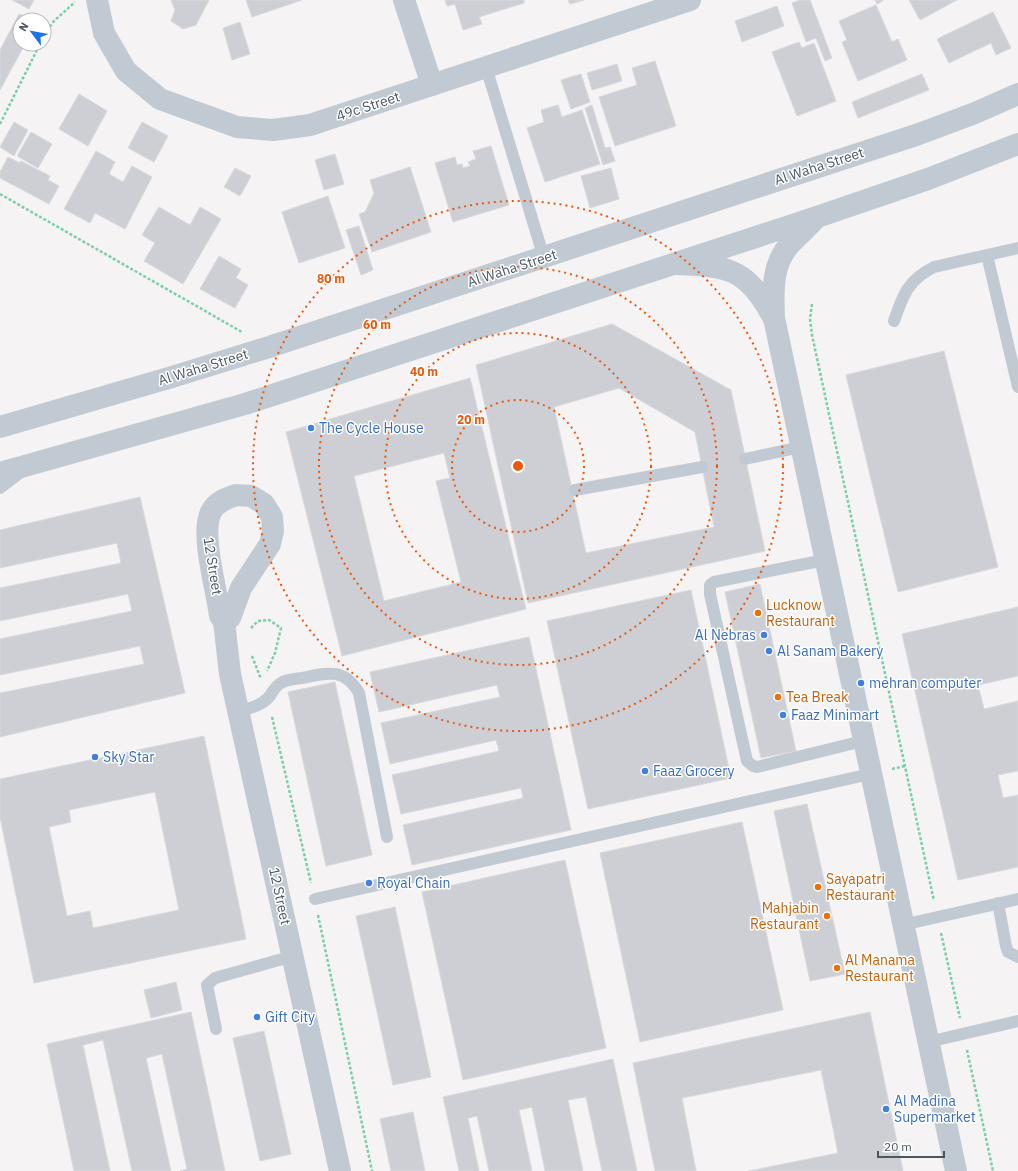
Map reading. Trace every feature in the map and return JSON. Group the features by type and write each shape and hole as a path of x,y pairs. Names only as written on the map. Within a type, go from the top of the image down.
{"street":[{"name":"49c Street","path":"97,0 104,33 126,71 160,99 237,126 273,130 310,126 690,0"},
{"path":"404,0 432,85"},
{"name":"Al Waha Street","path":"0,427 269,347 544,258 918,134 975,113 1018,94"},
{"path":"0,473 245,404 817,217 928,179 1018,144"},
{"path":"817,217 792,242 778,264 774,277 774,318 902,925 956,1171"},
{"path":"672,264 712,265 728,270 744,278 756,290 774,318"},
{"name":"12 Street","path":"224,621 230,618 241,588 270,544 273,531 272,517 264,504 251,496 236,495 222,500 212,511 207,525 207,541 220,616 224,621 227,659 340,1171"}],"lane":[{"path":"486,67 544,258"},
{"path":"894,321 904,294 912,282 922,273 934,267 1018,248"},
{"path":"987,255 1018,387"},
{"path":"745,459 801,447"},
{"path":"0,488 33,463"},
{"path":"575,490 702,467"},
{"path":"825,560 714,582 710,585 710,594 747,761 750,764 757,767 863,741"},
{"path":"239,711 258,705 268,699 277,686 285,681 325,673 346,677 354,684 359,693 387,837"},
{"path":"315,899 870,774"},
{"path":"902,925 1018,899"},
{"path":"998,903 1008,952 1018,957"},
{"path":"216,1029 207,986 215,978 293,956"},
{"path":"928,1042 1018,1021"}],"path":[{"path":"52,24 78,0"},
{"path":"0,124 36,52"},
{"path":"0,194 269,347"},
{"path":"812,304 810,319 812,335 993,1171"},
{"path":"249,630 258,621 269,620 281,628 275,653 262,683 251,653"},
{"path":"268,699 315,899 372,1171"}],"building":[{"path":"12,0 34,0 29,9"},
{"path":"171,0 209,0 196,25 183,29 171,21 175,10"},
{"path":"246,0 302,0 252,17"},
{"path":"445,0 524,0 524,3 479,17 482,24 463,30 455,4 447,6"},
{"path":"568,0 584,0 570,4"},
{"path":"800,0 810,0 832,58 825,61 816,38 806,42 792,3"},
{"path":"875,0 884,0 877,4"},
{"path":"909,0 957,0 920,20"},
{"path":"876,5 892,42 898,39 907,60 858,81 842,42 847,40 839,21"},
{"path":"777,6 784,26 742,42 735,21"},
{"path":"993,12 1011,48 996,55 991,43 949,63 937,39"},
{"path":"240,22 250,54 232,60 223,28"},
{"path":"12,27 12,52 21,52 0,90 0,50"},
{"path":"799,42 802,48 814,43 836,101 797,116 772,52"},
{"path":"655,61 676,126 615,146 599,97 637,85 632,68"},
{"path":"617,64 622,81 592,90 587,73"},
{"path":"581,74 590,102 571,109 561,80"},
{"path":"922,74 929,90 858,118 852,102"},
{"path":"79,94 107,111 88,146 59,129"},
{"path":"558,105 562,117 582,110 600,164 545,182 527,128 544,122 541,110"},
{"path":"592,105 605,148 610,147 615,161 603,165 585,108"},
{"path":"14,122 28,130 14,156 0,147"},
{"path":"142,122 168,136 154,162 128,148"},
{"path":"31,132 52,144 38,168 17,156"},
{"path":"491,146 509,205 453,222 435,163 455,157 457,165 462,164 463,168 470,166 468,162 476,159 473,151"},
{"path":"96,151 115,162 109,174 123,182 132,166 152,177 125,229 95,213 90,223 64,209"},
{"path":"335,154 344,184 324,190 315,160"},
{"path":"8,157 20,163 21,161 50,176 48,180 59,186 49,204 0,178 0,172"},
{"path":"410,167 431,232 372,252 359,214 365,212 374,193 370,180"},
{"path":"235,168 251,176 240,196 224,187"},
{"path":"611,168 619,199 590,208 581,176"},
{"path":"328,196 345,248 299,263 282,212"},
{"path":"159,207 190,225 200,207 221,219 183,284 144,261 155,243 142,235"},
{"path":"359,226 373,270 361,275 346,230"},
{"path":"219,256 241,269 236,278 248,285 235,308 200,289"},
{"path":"612,324 731,390 765,551 528,603 476,365","holes":["619,388 695,432 714,527 586,553 554,407"]},
{"path":"944,351 998,567 898,592 846,375"},
{"path":"470,378 526,609 342,656 286,432","holes":["444,453 450,478 436,481 461,582 384,601 354,476"]},
{"path":"140,497 185,693 0,737 0,693 144,664 140,646 0,675 0,639 132,611 128,594 0,621 0,588 121,563 117,543 0,568 0,530"},
{"path":"760,584 796,751 761,758 725,592"},
{"path":"691,590 731,778 588,809 547,621"},
{"path":"1018,607 1018,676 978,685 984,709 1018,701 1018,771 998,775 1003,798 1018,795 1018,867 958,880 902,634"},
{"path":"529,637 571,830 412,865 403,825 523,798 521,788 401,814 392,775 499,751 496,740 390,764 381,723 500,697 497,685 379,712 370,672"},
{"path":"335,682 372,855 326,866 288,692"},
{"path":"204,736 246,939 34,983 0,817 0,779","holes":["155,792 179,910 93,928 90,911 67,916 49,827 71,822 69,810"]},
{"path":"807,804 845,974 810,981 774,811"},
{"path":"742,822 783,1010 640,1042 600,853"},
{"path":"565,860 606,1048 463,1080 422,892"},
{"path":"395,907 431,1077 393,1085 356,916"},
{"path":"176,982 182,1010 151,1018 144,990"},
{"path":"191,1012 225,1171 180,1171 187,1169 162,1054 146,1058 171,1171 132,1171 103,1040 83,1045 110,1171 74,1171 47,1044"},
{"path":"870,1012 903,1171 749,1171 838,1153 821,1070 682,1098 696,1171 655,1171 633,1063"},
{"path":"264,1031 291,1154 260,1161 233,1038"},
{"path":"613,1059 637,1171 602,1171 586,1097 568,1100 583,1171 545,1171 532,1107 519,1110 532,1171 489,1171 477,1116 468,1118 479,1171 459,1171 443,1097"},
{"path":"413,1112 425,1171 391,1171 380,1119"}],"place":[{"name":"The Cycle House","path":"311,428"},
{"name":"Lucknow Restaurant","path":"758,613"},
{"name":"Al Nebras","path":"764,635"},
{"name":"Al Sanam Bakery","path":"769,651"},
{"name":"mehran computer","path":"861,683"},
{"name":"Tea Break","path":"778,697"},
{"name":"Faaz Minimart","path":"783,715"},
{"name":"Sky Star","path":"95,757"},
{"name":"Faaz Grocery","path":"645,771"},
{"name":"Royal Chain","path":"369,883"},
{"name":"Sayapatri Restaurant","path":"818,887"},
{"name":"Mahjabin Restaurant","path":"827,916"},
{"name":"Al Manama Restaurant","path":"837,968"},
{"name":"Gift City","path":"257,1017"},
{"name":"Al Madina Supermarket","path":"886,1109"}]}
